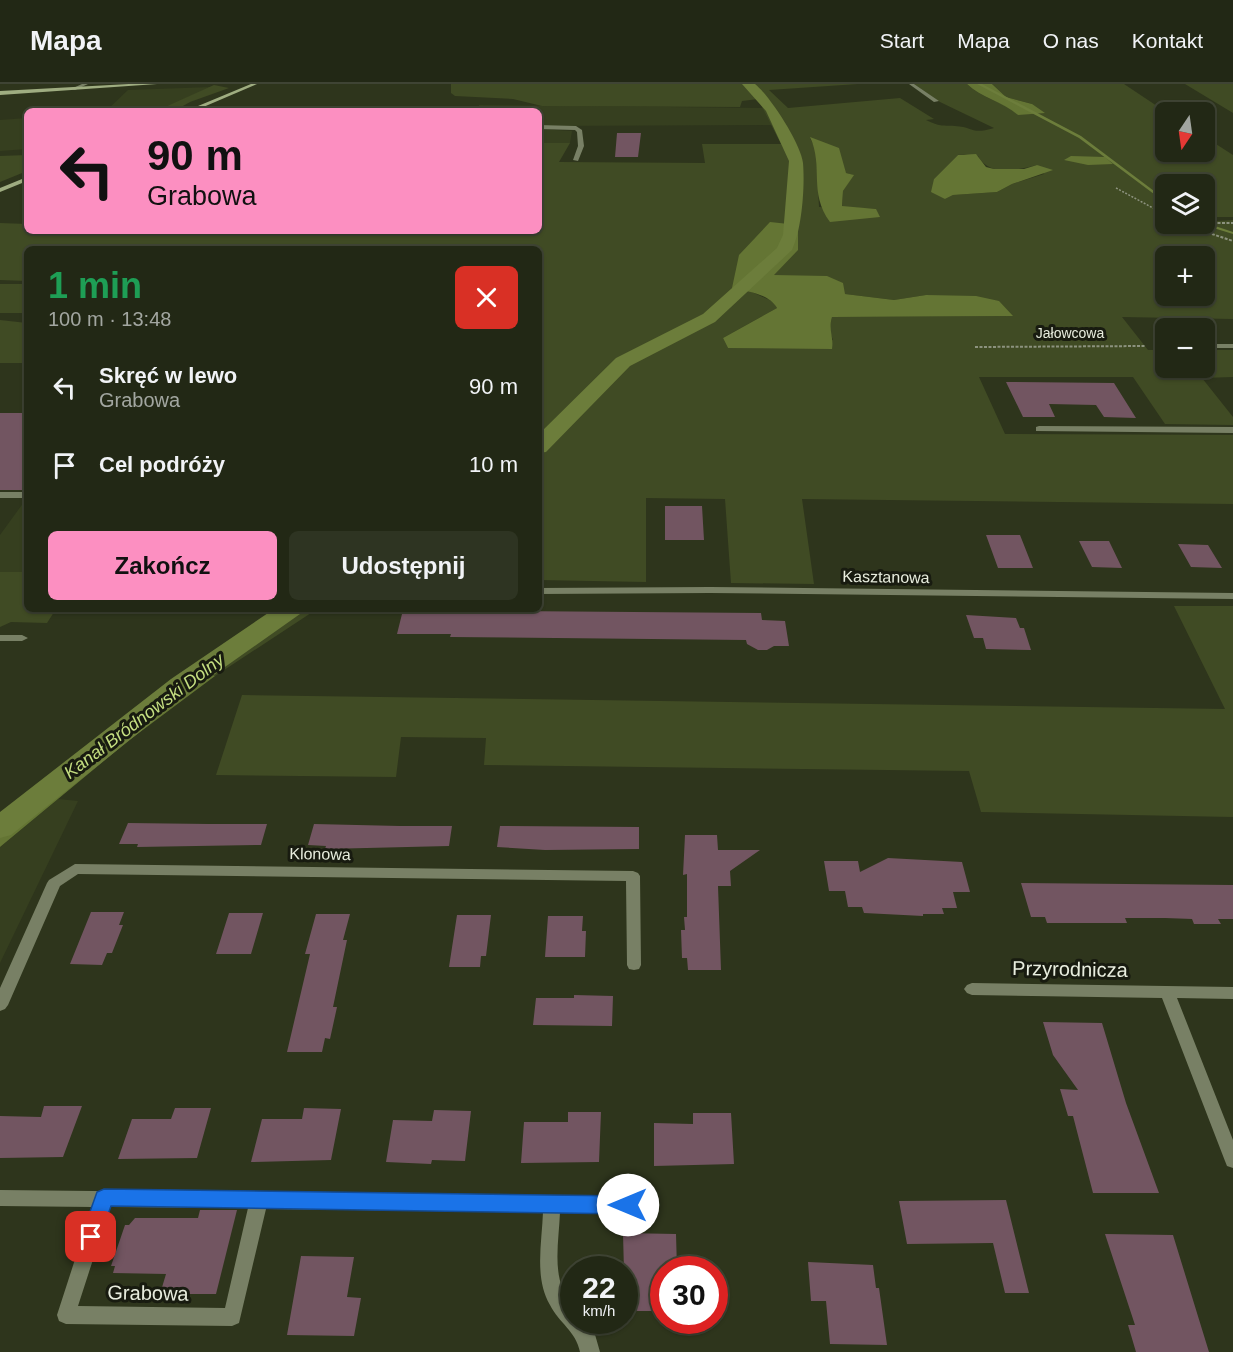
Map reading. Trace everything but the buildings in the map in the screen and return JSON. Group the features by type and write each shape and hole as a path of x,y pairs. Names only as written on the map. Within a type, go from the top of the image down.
{"street":[{"path":"74,89 86,84"},
{"path":"0,93 155,84"},
{"path":"244,84 253,84"},
{"path":"196,108 253,84"},
{"path":"911,84 936,101"},
{"path":"542,127 576,128 580,131 581,146 576,160"},
{"path":"0,190 24,180"},
{"path":"1215,346 1233,346"},
{"path":"1039,429 1233,430"},
{"path":"0,495 24,495"},
{"name":"Kasztanowa","path":"542,591 710,590 1233,596"},
{"path":"0,638 22,638"},
{"name":"Klonowa","path":"0,1005 51,889 62,877 75,869 633,876 634,965"},
{"name":"Przyrodnicza","path":"972,989 1233,993"},
{"path":"1167,992 1233,1161"},
{"path":"0,1198 628,1205"},
{"name":"Grabowa","path":"104,1198 66,1314 232,1317 259,1200"},
{"path":"552,1204 549,1279 560,1304"},
{"path":"585,1334 590,1352"}],"path":[{"path":"1116,188 1155,208"},
{"path":"1215,223 1233,223"},
{"path":"1212,234 1233,241"},
{"name":"Jałowcowa","path":"975,347 1155,346"}],"shaded area":[{"path":"451,84 858,84 769,90 788,108 900,98 934,119 926,120 941,125 981,131 994,128 940,102 914,84 967,84 1018,114 1032,104 1006,97 992,84 1124,84 1155,105 1155,162 1215,162 1215,143 1233,155 1233,217 1215,217 1215,174 1155,174 1155,234 1215,234 1215,221 1233,220 1233,319 1122,317 1148,350 1155,350 1155,378 1202,378 1233,417 1233,425 1165,424 1133,377 979,377 1005,434 1233,435 1233,504 802,499 814,584 731,583 725,499 646,498 646,582 542,580 542,246 24,246 24,281 0,280 0,223 24,224 24,234 542,234 542,143 570,143 559,162 705,163 702,144 781,144 758,99 742,101 740,107 542,106 513,99 455,96 451,93","holes":["810,138 846,173 853,175 843,191 842,207 876,209 819,207 816,150","958,155 978,156 983,163 996,169 1013,170 1037,165 1044,174 1012,184 997,192 953,195 945,199 934,179","774,275 845,294 894,300 926,295 1012,316 832,317 829,330 833,340 728,348 723,338 777,308 774,302 752,292"]},
{"path":"1185,84 1233,84 1233,113"},
{"path":"214,85 229,88 179,108 163,108"},
{"path":"212,87 163,108 109,108 128,90"},
{"path":"479,105 763,108 773,125 542,126 542,108 478,108"},
{"path":"24,118 24,149 0,151 0,120"},
{"path":"542,129 572,131 570,143 542,143"},
{"path":"24,155 24,172 0,182 0,156"},
{"path":"0,284 24,284 24,313 0,313"},
{"path":"0,320 24,323 24,363 0,363"},
{"path":"1215,350 1233,350 1233,377 1215,378"},
{"path":"24,502 24,572 0,572 0,535"},
{"path":"0,572 24,572 24,612 54,612 47,623 11,622 0,627"},
{"path":"1174,606 1233,606 1233,817 981,812 969,771 484,765 486,738 401,737 396,777 216,775 242,695 1225,709"},
{"path":"281,612 312,612 215,676 197,668"},
{"path":"58,799 78,801 0,963 0,847"}],"green space":[{"path":"967,84 992,84 1006,97 1032,104 1045,113 1018,115"},
{"path":"810,137 839,148 846,173 854,175 843,191 842,206 876,209 880,217 830,222 823,211 820,200 816,159"},
{"path":"976,154 986,167 994,169 1024,169 1037,165 1053,170 1012,184 997,192 953,195 945,199 931,192 934,179 958,155"},
{"path":"1071,156 1105,157 1113,164 1088,165 1064,160"},
{"path":"770,222 798,225 798,250 774,275 827,276 843,283 845,294 894,300 926,295 976,296 999,301 1013,316 832,317 832,349 728,348 723,338 777,308 774,303 763,296 732,288 739,255"},
{"path":"197,668 215,676 128,741 0,847 0,817 83,751"}],"waterway":[{"name":"Kanał Bródnowski Dolny","path":"542,443 623,362 709,318 784,250 791,235 796,161 772,110 758,92 748,84"},
{"path":"979,84 1080,137 1155,194"},
{"path":"1215,227 1233,233"},
{"name":"Kanał Bródnowski Dolny","path":"0,828 181,685 287,612"}],"route":[{"path":"91,1237 104,1198 628,1205"}]}
